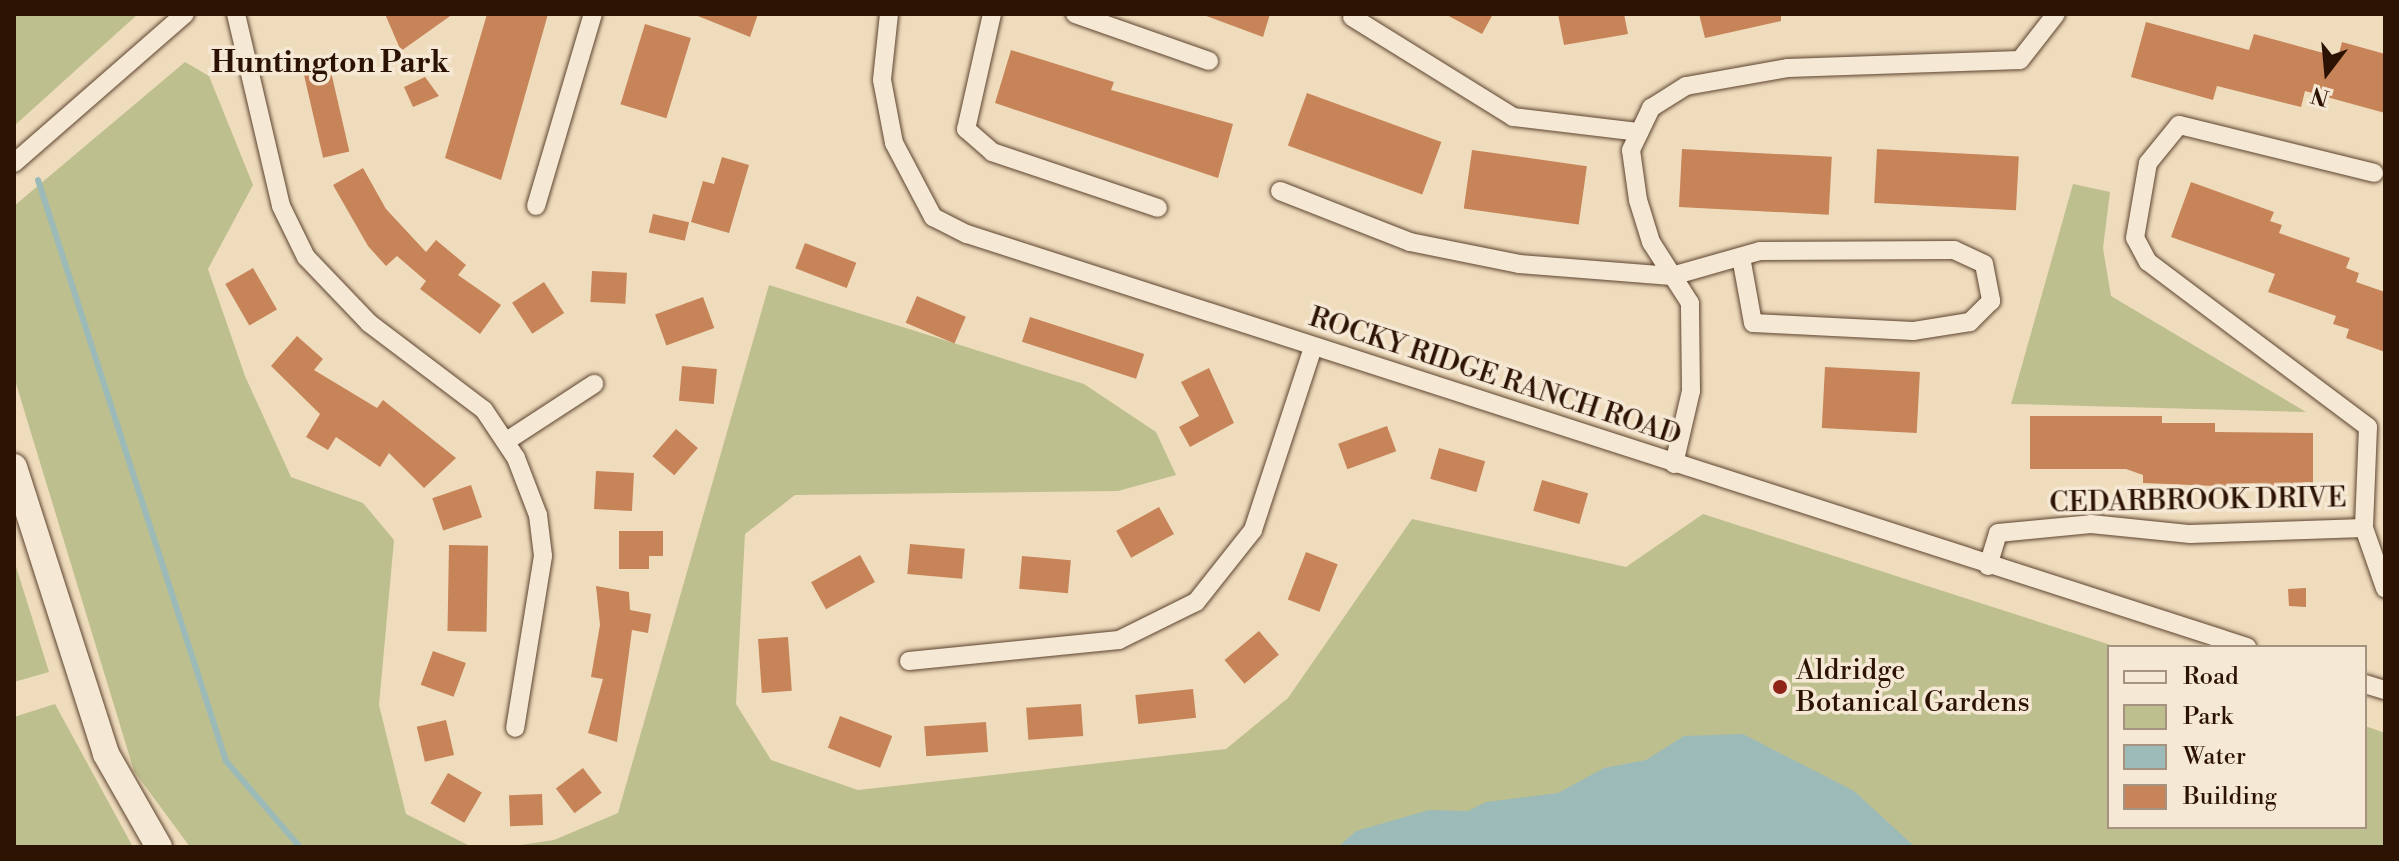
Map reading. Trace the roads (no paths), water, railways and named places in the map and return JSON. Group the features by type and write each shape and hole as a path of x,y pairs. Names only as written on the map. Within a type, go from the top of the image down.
{"street":[{"path":"14,163 185,14"},
{"path":"236,14 281,206 306,257 333,290 445,374 508,440 538,515 543,556 515,728"},
{"path":"536,206 592,23 609,14"},
{"name":"ROCKY RIDGE RANCH ROAD","path":"889,14 885,110 908,179 933,217 1313,348 2241,645"},
{"path":"992,14 966,129 992,152 1158,208"},
{"path":"1075,14 1209,61"},
{"path":"1674,464 1691,391 1690,303 1651,242 1638,200 1631,150 1651,108 1701,83 1788,68 2020,60 2056,14"},
{"path":"1352,17 1513,117 1639,132"},
{"path":"2374,173 2179,125 2148,163 2135,238 2148,262 2377,425"},
{"path":"1280,191 1410,242 1519,264 1672,276 1741,257 1856,247 1954,250 1984,264 1991,301 1970,322 1913,331 1753,323 1741,257"},
{"path":"909,661 1119,640 1196,602 1253,530 1313,348"},
{"path":"508,440 594,384"},
{"name":"CEDARBROOK DRIVE","path":"1988,566 1998,533 2091,524 2190,534 2364,528 2377,425"},
{"path":"14,467 106,754 159,847"},
{"path":"2364,528 2385,588"}],"water":[{"path":"1743,734 1854,791 1915,847 1338,847 1356,831 1429,810 1468,811 1486,802 1558,793 1604,768 1646,760 1684,736"}],"waterway":[{"path":"38,180 226,761 300,847"}],"place":[{"name":"Aldridge Botanical Gardens","path":"1780,687"}],"district":[{"name":"Huntington Park","path":"330,63"}]}
